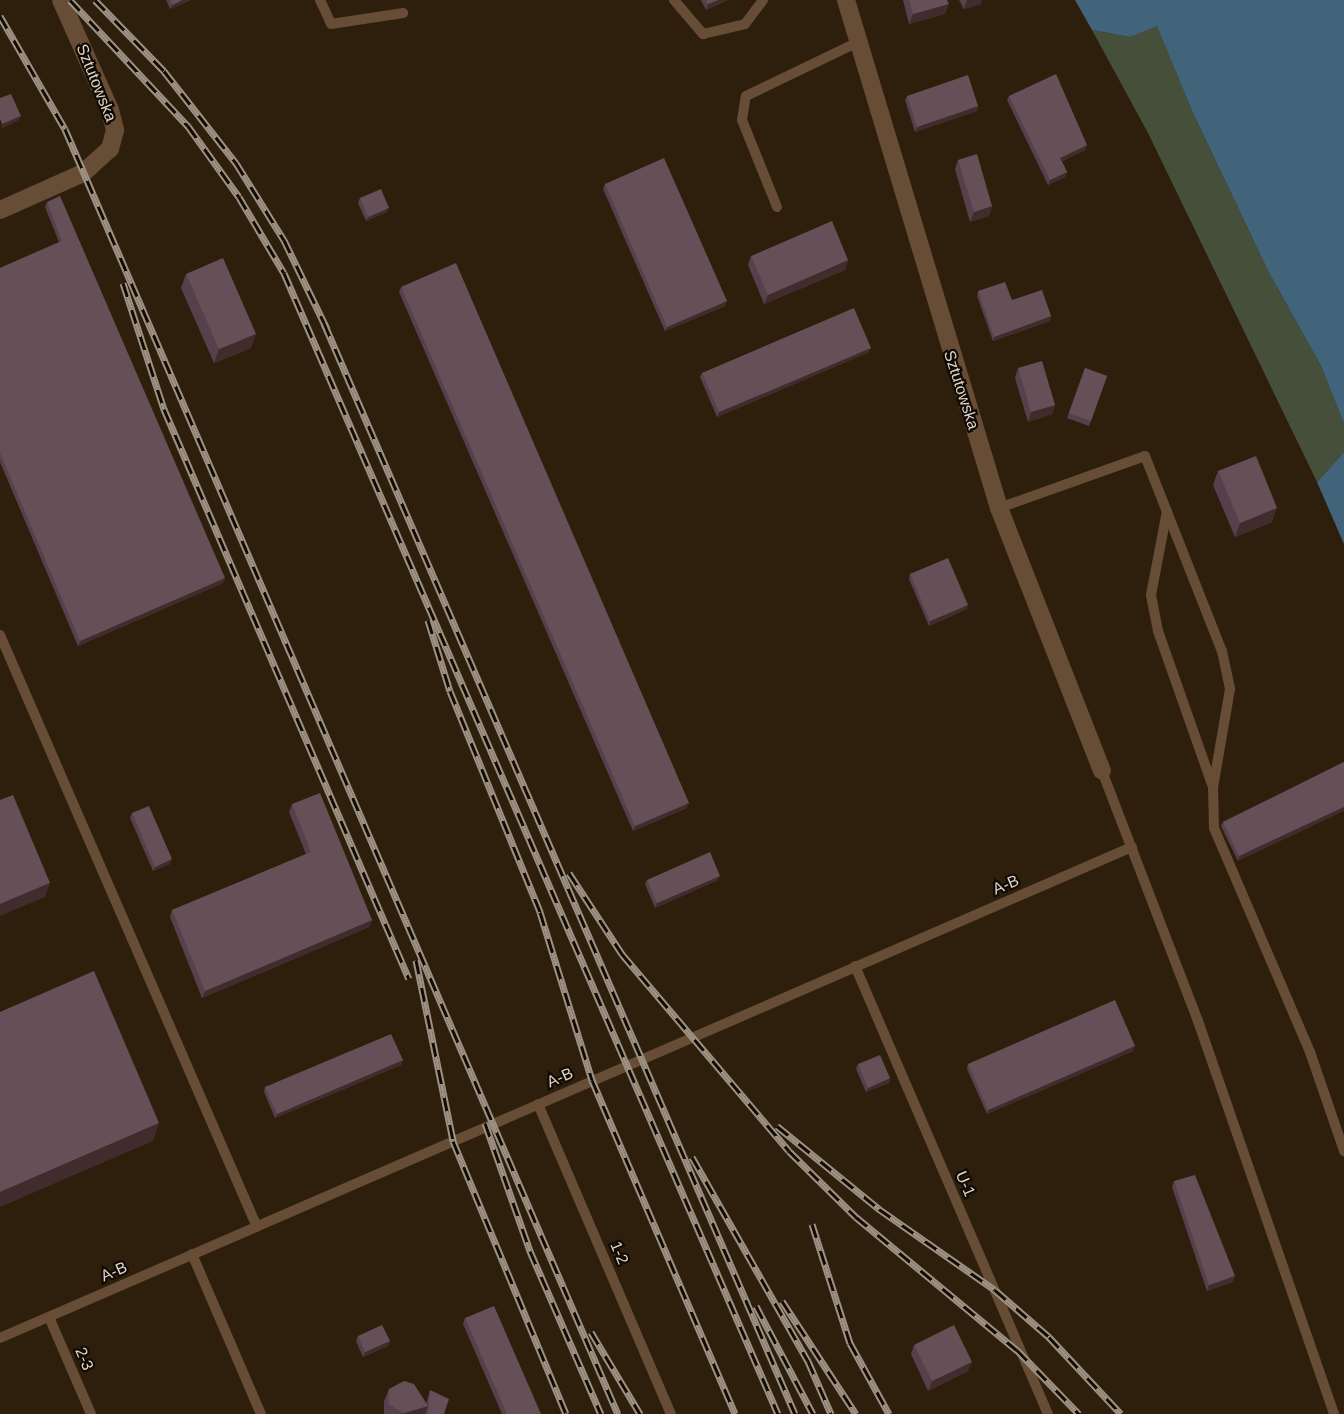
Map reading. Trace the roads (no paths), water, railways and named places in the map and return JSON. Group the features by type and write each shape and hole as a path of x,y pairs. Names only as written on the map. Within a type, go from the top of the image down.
{"street":[{"name":"Sztutowska","path":"0,210 83,174 110,148 115,130 110,110 61,0"},
{"name":"Sztutowska","path":"846,0 999,508 1102,771"}],"lane":[{"path":"320,0 331,24 403,13"},
{"path":"674,0 703,34 745,24 763,0"},
{"path":"777,207 742,120 746,96 858,42"},
{"path":"999,508 1145,456 1222,651 1230,689 1213,787 1214,828 1310,1052 1344,1151"},
{"path":"1167,511 1153,604 1213,787"},
{"path":"0,635 256,1227"},
{"path":"1102,771 1132,847 1334,1414"},
{"name":"A-B","path":"0,1338 1132,847"},
{"name":"U-1","path":"855,966 1048,1414"},
{"name":"1-2","path":"538,1104 671,1414"},
{"path":"192,1254 261,1414"},
{"name":"2-3","path":"49,1317 91,1414"}],"water":[{"path":"1075,0 1344,0 1344,424 1321,366 1269,273 1192,111 1157,26 1130,37 1092,30"},
{"path":"1344,452 1344,544 1317,482"}],"railway":[{"path":"70,0 188,126 239,197 284,273 778,1414"},
{"path":"95,0 164,71 236,163 284,240 327,329"},
{"path":"0,16 65,129 618,1414"},
{"path":"123,283 164,409 409,979"},
{"path":"324,323 795,1414"},
{"path":"428,620 450,691 540,912 592,1080 735,1414"},
{"path":"569,873 622,954 789,1151 856,1217 1017,1350 1079,1414"},
{"path":"416,960 453,1141 566,1414"},
{"path":"485,1123 530,1251 601,1414"},
{"path":"777,1126 879,1209 995,1290 1049,1337 1121,1414"},
{"path":"692,1157 808,1361 831,1414"},
{"path":"812,1224 850,1343 889,1414"},
{"path":"782,1301 856,1414"},
{"path":"756,1306 813,1414"},
{"path":"591,1332 640,1414"}]}
